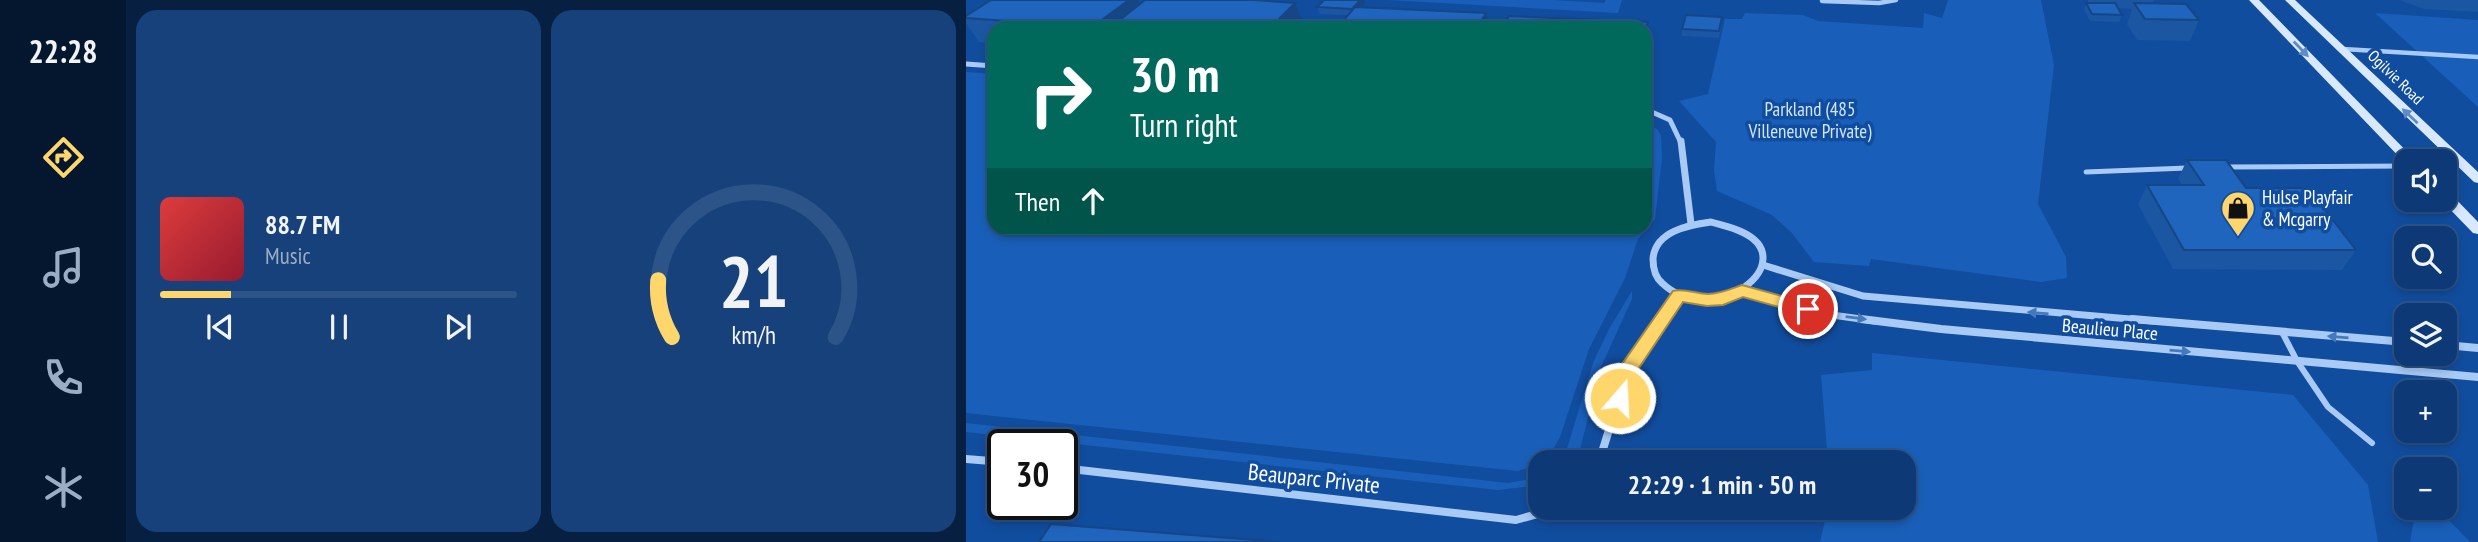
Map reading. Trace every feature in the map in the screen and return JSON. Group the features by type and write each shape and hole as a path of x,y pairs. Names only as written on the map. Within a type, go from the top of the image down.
{"main road":[{"path":"2254,0 2398,149"},
{"name":"Ogilvie Road","path":"2290,0 2478,179"},
{"path":"2457,208 2478,230"}],"street":[{"path":"966,65 987,66"},
{"path":"1652,111 1673,122 1683,146 1691,224"},
{"path":"1711,222 1732,226 1750,235 1761,249 1763,265 1757,279 1742,291 1723,299 1707,300 1679,295 1662,285 1653,271 1652,256 1659,242 1672,231 1691,224 1711,222"},
{"name":"Beaulieu Place","path":"1763,265 1863,296 2394,341"},
{"name":"Beaulieu Place","path":"1742,291 1832,315 1941,329 2478,377"},
{"path":"1603,450 1627,372 1679,295"},
{"path":"2457,346 2478,348"},
{"path":"966,459 987,461"},
{"name":"Beauparc Private","path":"1078,470 1516,520 1528,517"}],"lane":[{"path":"1822,1 1879,3 1896,0"},
{"path":"2340,49 2478,57"},
{"path":"2221,167 2394,166"},
{"path":"2086,172 2194,168"},
{"path":"2282,332 2297,361 2328,407 2372,443"}],"green space":[{"path":"1388,0 1554,0 1604,3 1606,0 1622,0 1618,13"},
{"name":"Parkland (485 Villeneuve Private)","path":"1948,0 2041,0 2054,65 2038,204 2066,257 2067,278 2041,282 1871,259 1869,266 1814,262 1791,232 1772,215 1717,191 1714,171 1716,142 1679,101 1708,94 1725,19 1742,19 1745,13 1803,15 1818,21 1923,28 1924,13 1942,18"},
{"path":"2375,13 2478,20 2478,107"},
{"path":"966,72 987,74 987,235 1641,235 1625,278 1589,349 1560,437 1553,450 1528,450 1528,468 1518,471 966,413"},
{"path":"1652,126 1661,136 1662,158 1655,219 1652,223"},
{"path":"1632,291 1632,299 1601,367 1580,449 1567,450 1593,363 1609,329"},
{"path":"1872,353 2293,395 2368,485 2378,542 1820,542 1825,520 1916,520 1916,450 1827,450 1821,375 1872,370"},
{"path":"966,423 1020,429 987,429 987,434 966,432"},
{"path":"1078,435 1508,483 1528,479 1528,486 1498,490 1078,444"},
{"path":"2414,520 2449,520 2470,542 2410,542"}],"building":[{"path":"991,0 1129,0 1100,21 1008,21 966,16"},
{"path":"1145,0 1253,0 1295,3 1277,21 1119,21"},
{"path":"1324,0 1360,0 1352,9 1317,7"},
{"path":"2086,3 2115,3 2122,15 2092,14"},
{"path":"2134,3 2186,4 2199,20 2145,19"},
{"path":"1355,7 1486,13 1481,21 1343,21"},
{"path":"1686,15 1722,17 1719,31 1682,29"},
{"path":"1509,16 1625,21 1506,21"},
{"name":"Hulse Playfair & Mcgarry","path":"2187,160 2226,160 2246,188 2308,188 2356,250 2184,250 2147,185 2204,185"},
{"path":"1051,524 1280,542 1039,542"}],"place":[{"name":"Hulse Playfair & Mcgarry","path":"2238,238"}],"route":[{"path":"1620,398 1627,372 1679,295 1700,300 1723,299 1742,291 1808,309"}]}
